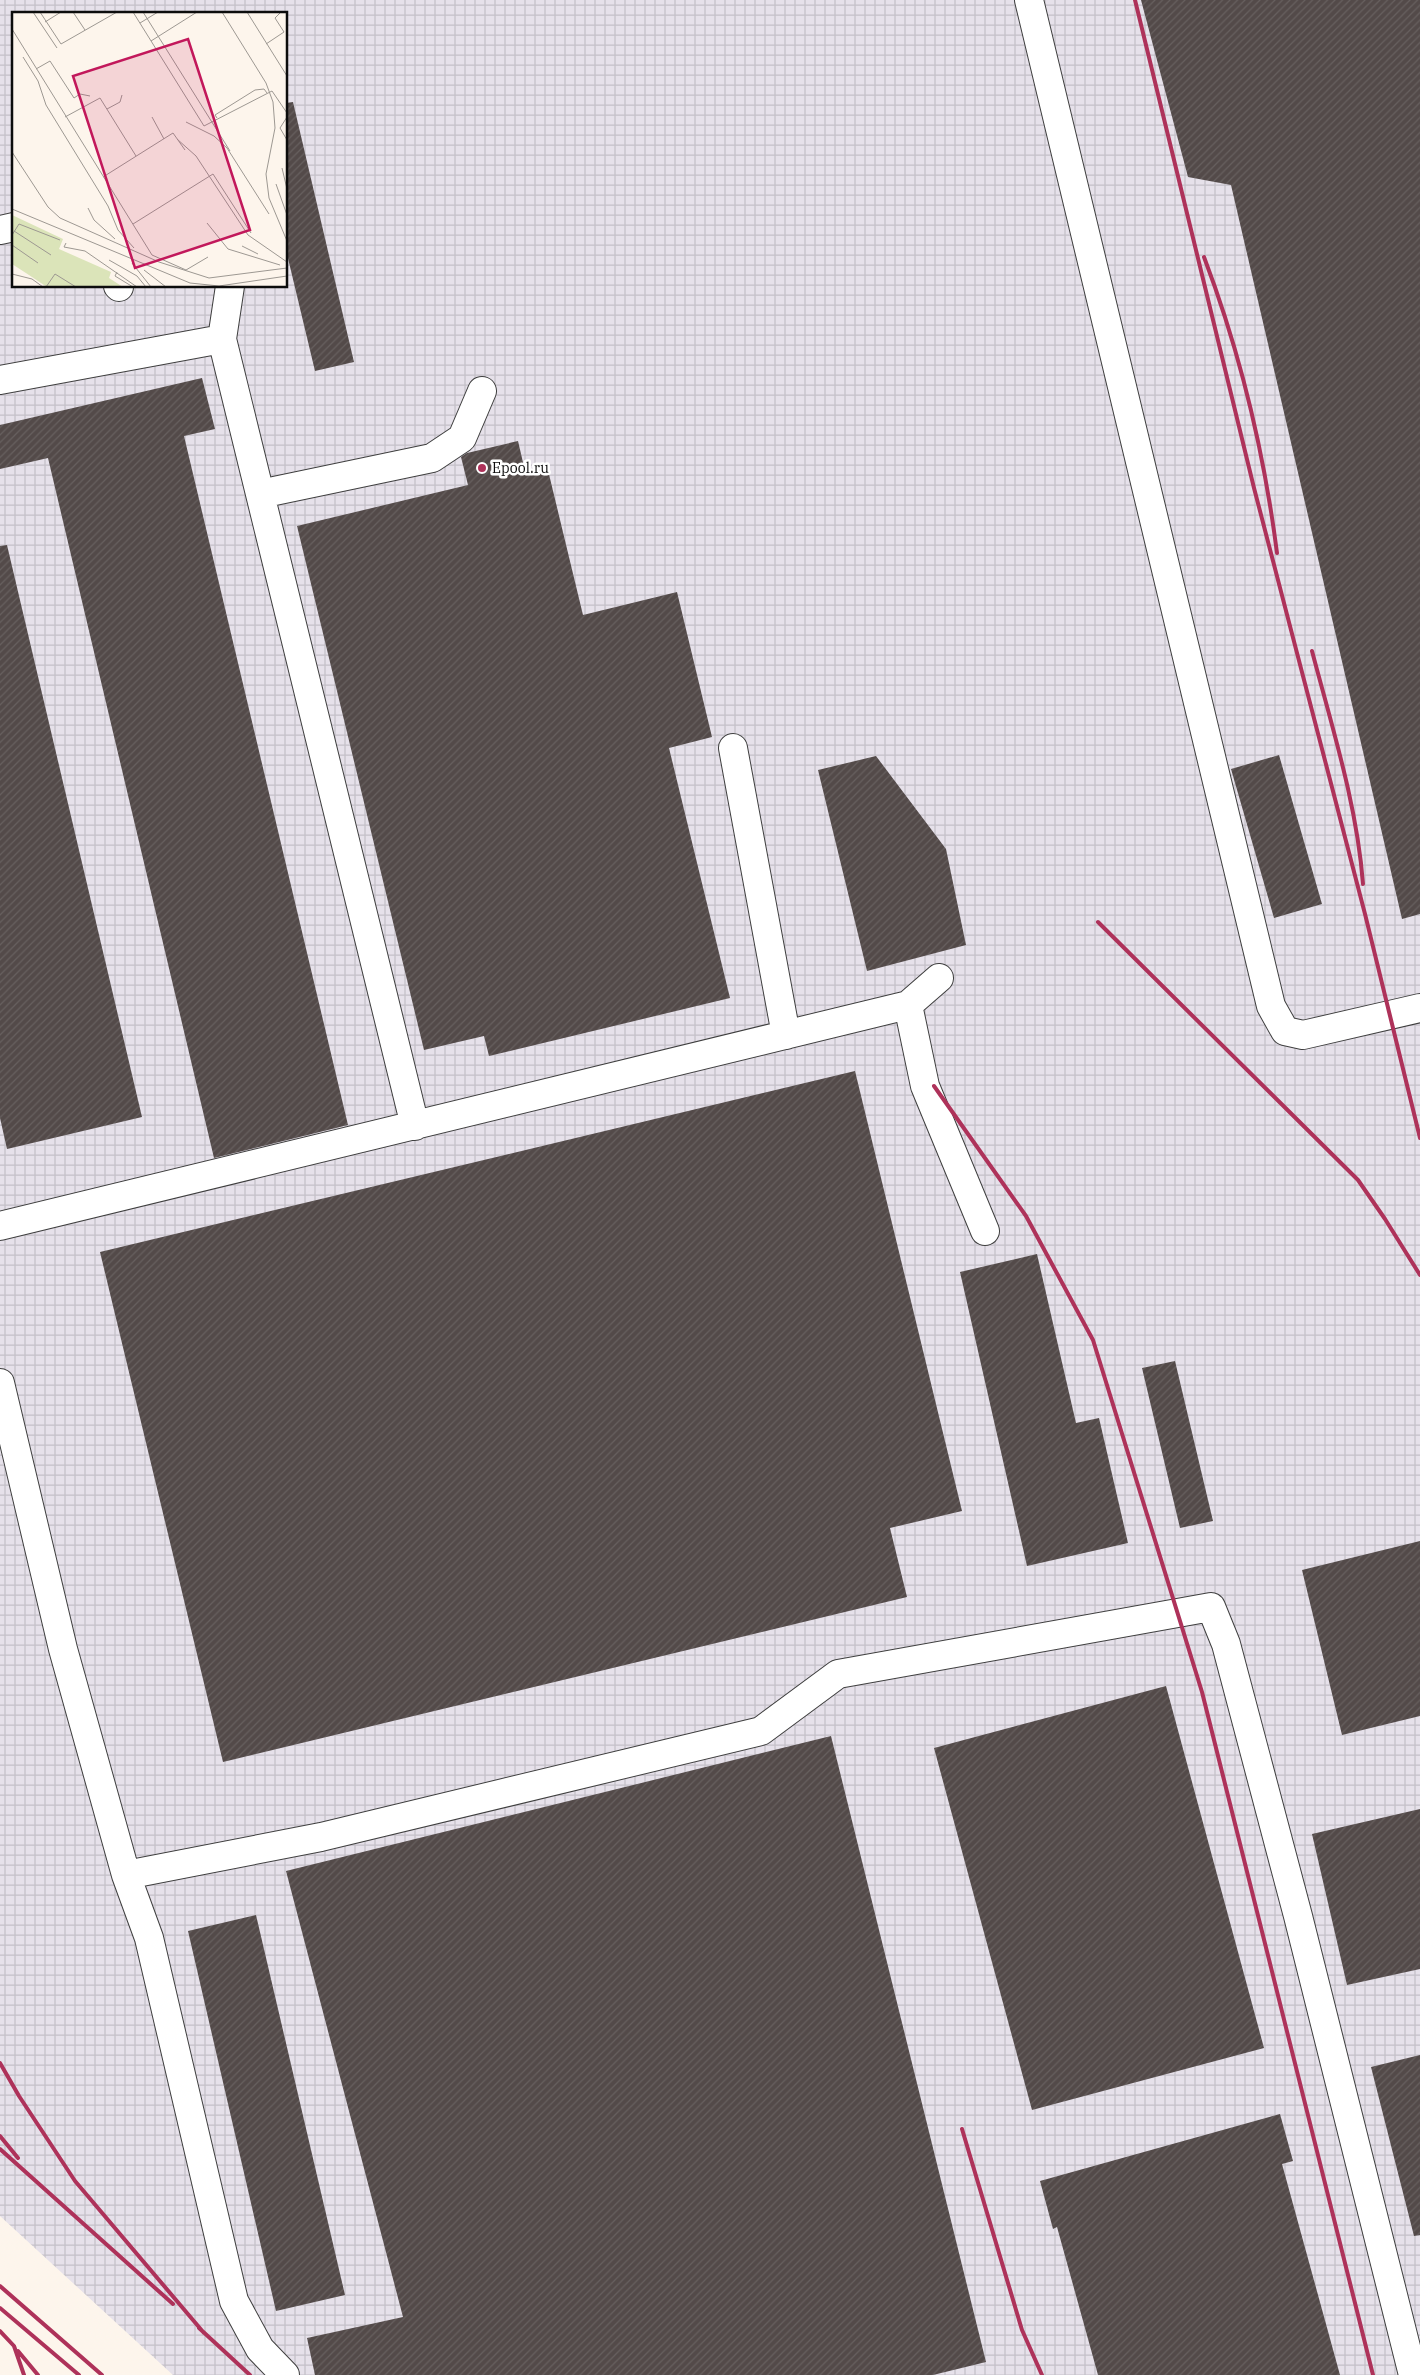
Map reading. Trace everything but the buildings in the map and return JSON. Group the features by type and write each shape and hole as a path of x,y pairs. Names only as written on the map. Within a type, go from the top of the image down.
{"lane":[{"path":"1029,0 1271,1006 1285,1032 1304,1034 1420,1008"},
{"path":"230,288 222,339 415,1126"},
{"path":"0,380 222,339"},
{"path":"260,494 432,458 462,438 482,391"},
{"path":"732,748 786,1035"},
{"path":"0,1226 908,1005 939,978"},
{"path":"908,1005 925,1086 985,1231"},
{"path":"0,1383 62,1649 126,1875 149,1938 234,2302 260,2349 285,2375"},
{"path":"126,1875 321,1837 761,1731 838,1674 1211,1607 1226,1644 1298,1916 1412,2375"}],"shaded area":[{"path":"0,0 1420,0 1420,2375 173,2375 0,2216"}],"railway":[{"path":"1135,0 1254,488 1365,914 1420,1138"},
{"path":"1204,257 1229,329 1249,403 1258,440 1277,553"},
{"path":"1312,651 1350,796 1363,884"},
{"path":"1098,922 1358,1180 1420,1275"},
{"path":"934,1086 1026,1216 1093,1340 1202,1692 1373,2375"},
{"path":"0,2063 19,2096 75,2181 204,2333"},
{"path":"962,2129 1022,2330 1042,2375"},
{"path":"0,2136 18,2158"},
{"path":"0,2149 173,2304"},
{"path":"0,2286 102,2375"},
{"path":"0,2308 79,2375"},
{"path":"199,2328 250,2375"},
{"path":"0,2331 14,2346 24,2375"},
{"path":"18,2351 38,2375"}],"place":[{"name":"Epool.ru","path":"482,468"}]}
